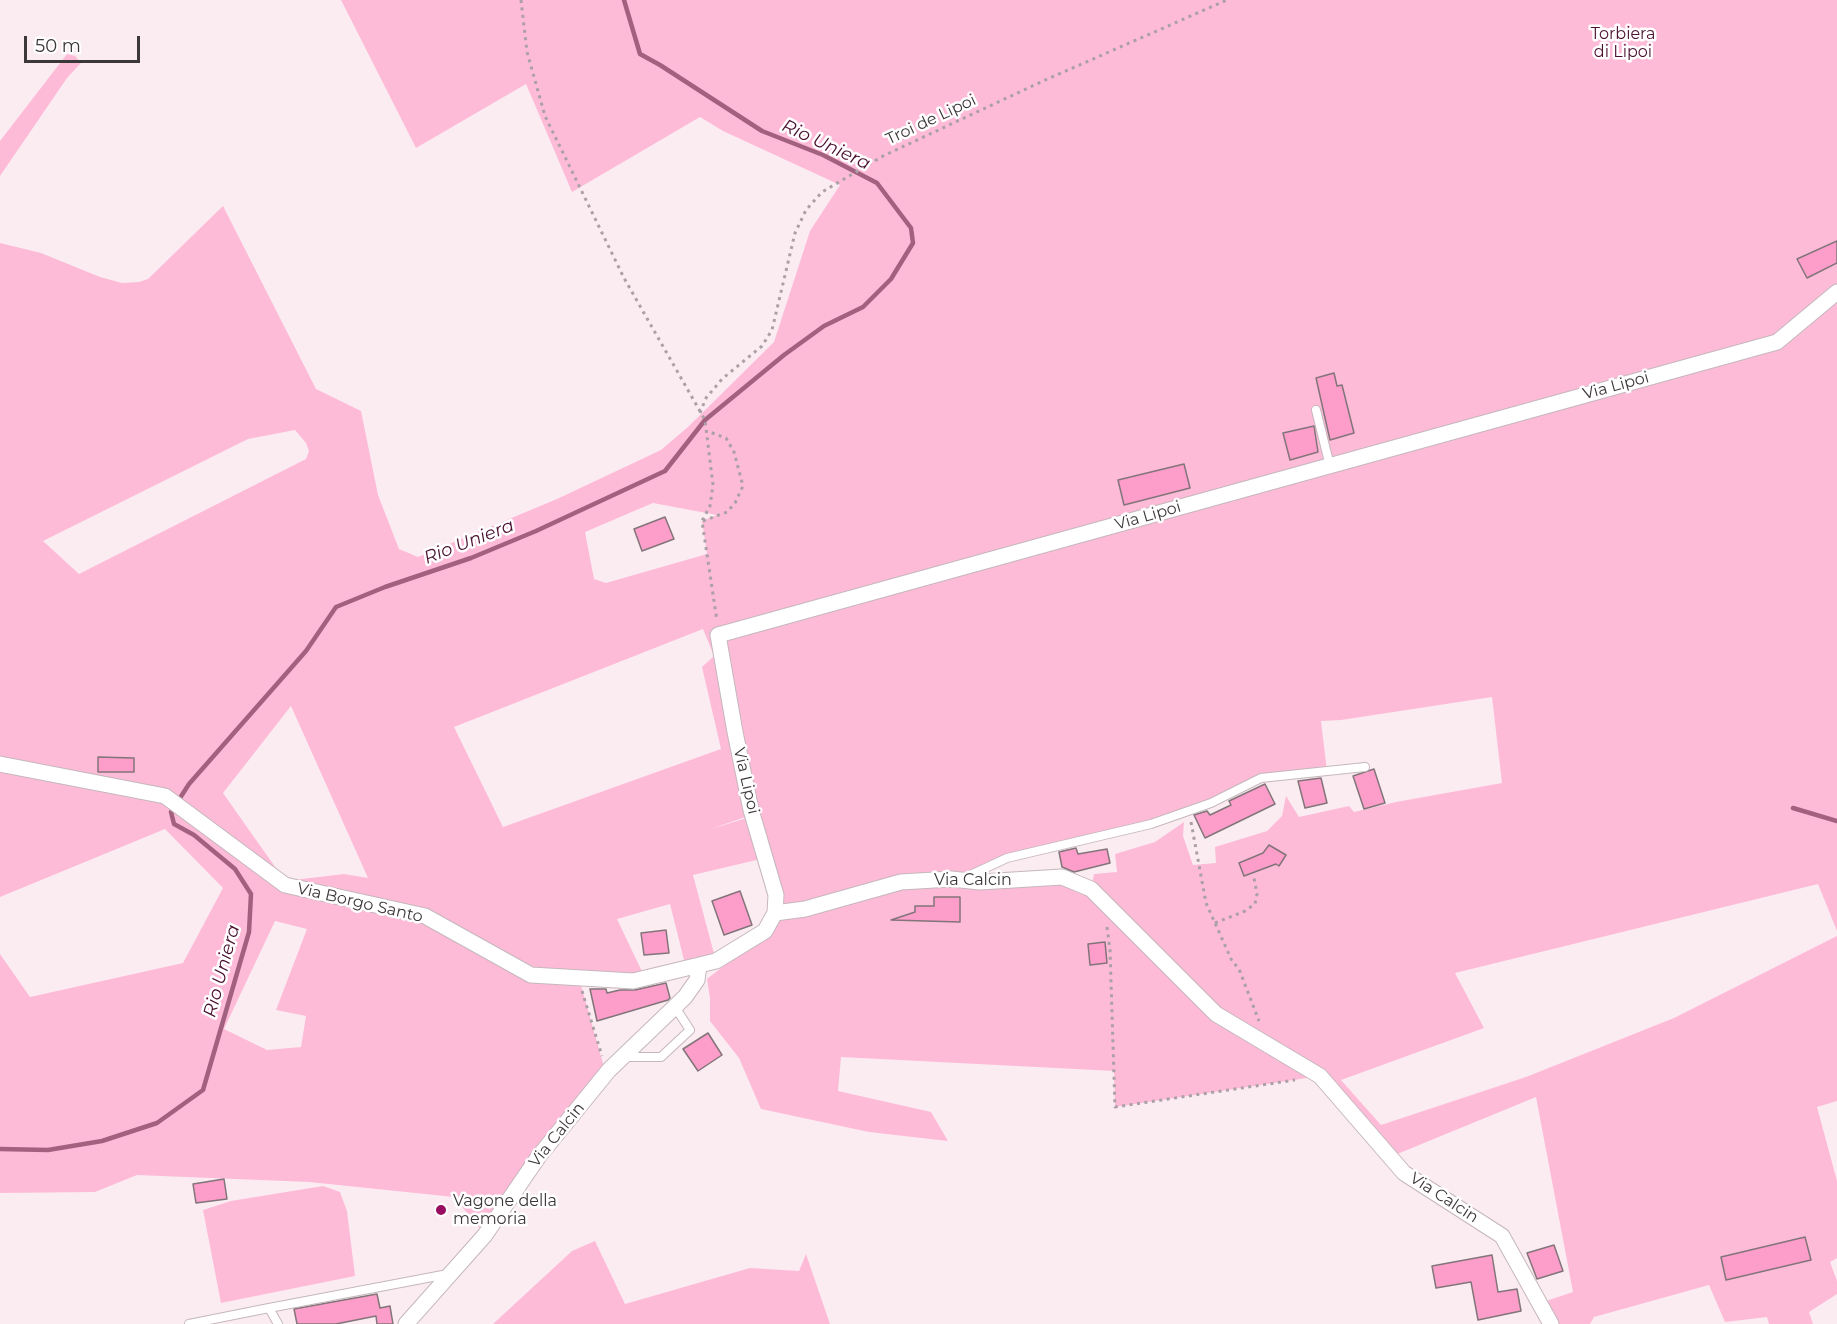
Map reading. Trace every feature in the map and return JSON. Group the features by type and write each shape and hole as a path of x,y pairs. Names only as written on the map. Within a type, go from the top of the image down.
{"street":[{"name":"Via Lipoi","path":"775,914 776,895 751,810 718,635 1777,342 1837,292"},
{"name":"Via Borgo Santo","path":"0,764 165,796 285,885 425,916 531,975 633,981 699,965"},
{"name":"Via Calcin","path":"775,914 805,909 901,882 959,880 980,882 1062,877 1091,889 1216,1014 1320,1076 1404,1173 1502,1236 1551,1324"},
{"path":"699,965 716,961 765,931 775,914"},
{"name":"Via Calcin","path":"406,1324 485,1234 539,1156 606,1076 685,997 697,980 699,965"}],"lane":[{"path":"1316,410 1330,466"},
{"path":"959,880 1007,858 1151,824 1187,812 1211,803 1261,778 1365,767"},
{"path":"623,1057 662,1057 690,1030 675,1007"},
{"path":"189,1324 451,1274"},
{"path":"269,1308 278,1324"}],"path":[{"path":"520,0 527,52 545,116 624,278 705,420 713,485 710,506 702,521 714,590 718,635"},
{"name":"Troi de Lipoi","path":"700,413 706,398 722,379 762,346 772,330 795,233 806,210 822,192 849,174 894,151 1043,81 1227,0"},
{"path":"702,521 727,512 735,503 743,486 734,452 726,438 706,430"},
{"path":"1187,812 1206,903 1232,961 1239,969 1269,1045"},
{"path":"1215,923 1245,911 1255,904 1257,894 1254,878"},
{"path":"1107,925 1110,950 1115,1107 1320,1076"},
{"path":"578,978 606,1076"}],"green space":[{"name":"Torbiera di Lipoi","path":"341,0 1837,0 1837,931 1818,884 1455,973 1484,1028 1341,1080 1381,1125 1526,1077 1674,1018 1837,936 1837,1101 1817,1107 1837,1181 1837,1258 1830,1262 1837,1281 1837,1294 1809,1312 1813,1324 1769,1324 1767,1317 1725,1322 1709,1285 1594,1317 1590,1324 1551,1324 1540,1303 1573,1292 1536,1097 1390,1157 1320,1076 1115,1107 1114,1071 841,1057 838,1091 931,1112 948,1141 869,1132 761,1109 739,1058 710,1021 707,979 779,923 760,812 708,830 753,816 765,858 693,875 716,961 686,968 670,904 617,919 645,978 579,978 604,1067 485,1235 454,1197 309,1182 137,1175 95,1192 0,1193 0,954 30,997 183,963 223,888 165,829 0,897 0,243 41,253 100,277 122,283 139,282 148,279 223,206 316,389 361,411 378,495 399,549 418,557 557,499 661,450 689,426 774,342 810,231 840,185 723,131 700,117 572,192 526,84 416,148","holes":["295,430 306,443 309,451 306,459 79,574 43,541 248,439","653,503 717,515 702,521 707,554 606,583 594,579 585,532","703,629 714,656 702,667 721,749 503,827 454,727","1492,697 1502,783 1354,812 1349,806 1299,817 1286,796 1282,816 1267,831 1215,847 1216,863 1193,865 1183,836 1184,822 1155,842 1115,854 1117,872 1094,874 1091,889 1062,877 961,879 990,866 1211,803 1261,778 1327,771 1321,721","291,706 368,878 344,874 285,881 223,793","275,921 307,929 276,1010 306,1016 301,1047 267,1050 224,1029"]},
{"path":"67,54 75,56 81,63 67,78 0,176 0,141"},
{"path":"323,1186 340,1192 347,1211 355,1276 221,1303 203,1210 231,1201"},
{"path":"595,1241 625,1304 750,1268 799,1271 806,1254 830,1324 493,1324 572,1251"}],"building":[{"path":"1837,241 1837,263 1807,278 1797,259"},
{"path":"1334,373 1337,386 1342,385 1354,433 1330,440 1316,378"},
{"path":"1314,426 1318,452 1290,460 1283,433"},
{"path":"1184,464 1190,488 1124,505 1118,480"},
{"path":"665,517 674,539 642,551 634,529"},
{"path":"98,757 134,758 134,772 98,772"},
{"path":"1374,769 1385,803 1364,809 1353,776"},
{"path":"1321,778 1327,803 1305,808 1298,781"},
{"path":"1265,784 1275,804 1205,838 1194,815 1207,811 1210,815 1231,805 1229,801"},
{"path":"1269,845 1286,855 1279,866 1276,864 1244,876 1239,863 1263,853"},
{"path":"1076,848 1078,854 1107,849 1110,863 1074,872 1062,867 1059,852"},
{"path":"740,891 752,925 724,935 712,901"},
{"path":"934,897 960,897 960,922 891,920 915,912 915,906 934,906"},
{"path":"666,930 669,953 644,955 641,933"},
{"path":"1105,942 1107,963 1090,965 1088,944"},
{"path":"666,983 670,998 668,1000 597,1021 590,989 606,989 607,993"},
{"path":"708,1033 722,1055 698,1071 683,1049"},
{"path":"224,1179 227,1199 196,1203 193,1184"},
{"path":"1805,1237 1811,1260 1726,1280 1721,1257"},
{"path":"1554,1245 1563,1271 1537,1279 1527,1253"},
{"path":"1492,1255 1498,1292 1517,1289 1521,1311 1478,1320 1471,1282 1436,1288 1432,1266"},
{"path":"377,1294 380,1308 390,1306 393,1324 377,1324 376,1316 336,1324 297,1324 294,1309"}],"waterway":[{"name":"Rio Uniera","path":"0,1149 48,1150 102,1141 157,1123 203,1090 249,932 251,894 235,869 194,835 174,824 171,812 189,784 306,651 336,607 385,587 471,558 536,531 665,471 705,420 784,355 824,326 863,307 891,279 913,243 911,228 877,183 823,155 762,131 640,54 624,0"},
{"path":"1793,808 1837,821"}],"place":[{"name":"Vagone della memoria","path":"441,1210"}]}
